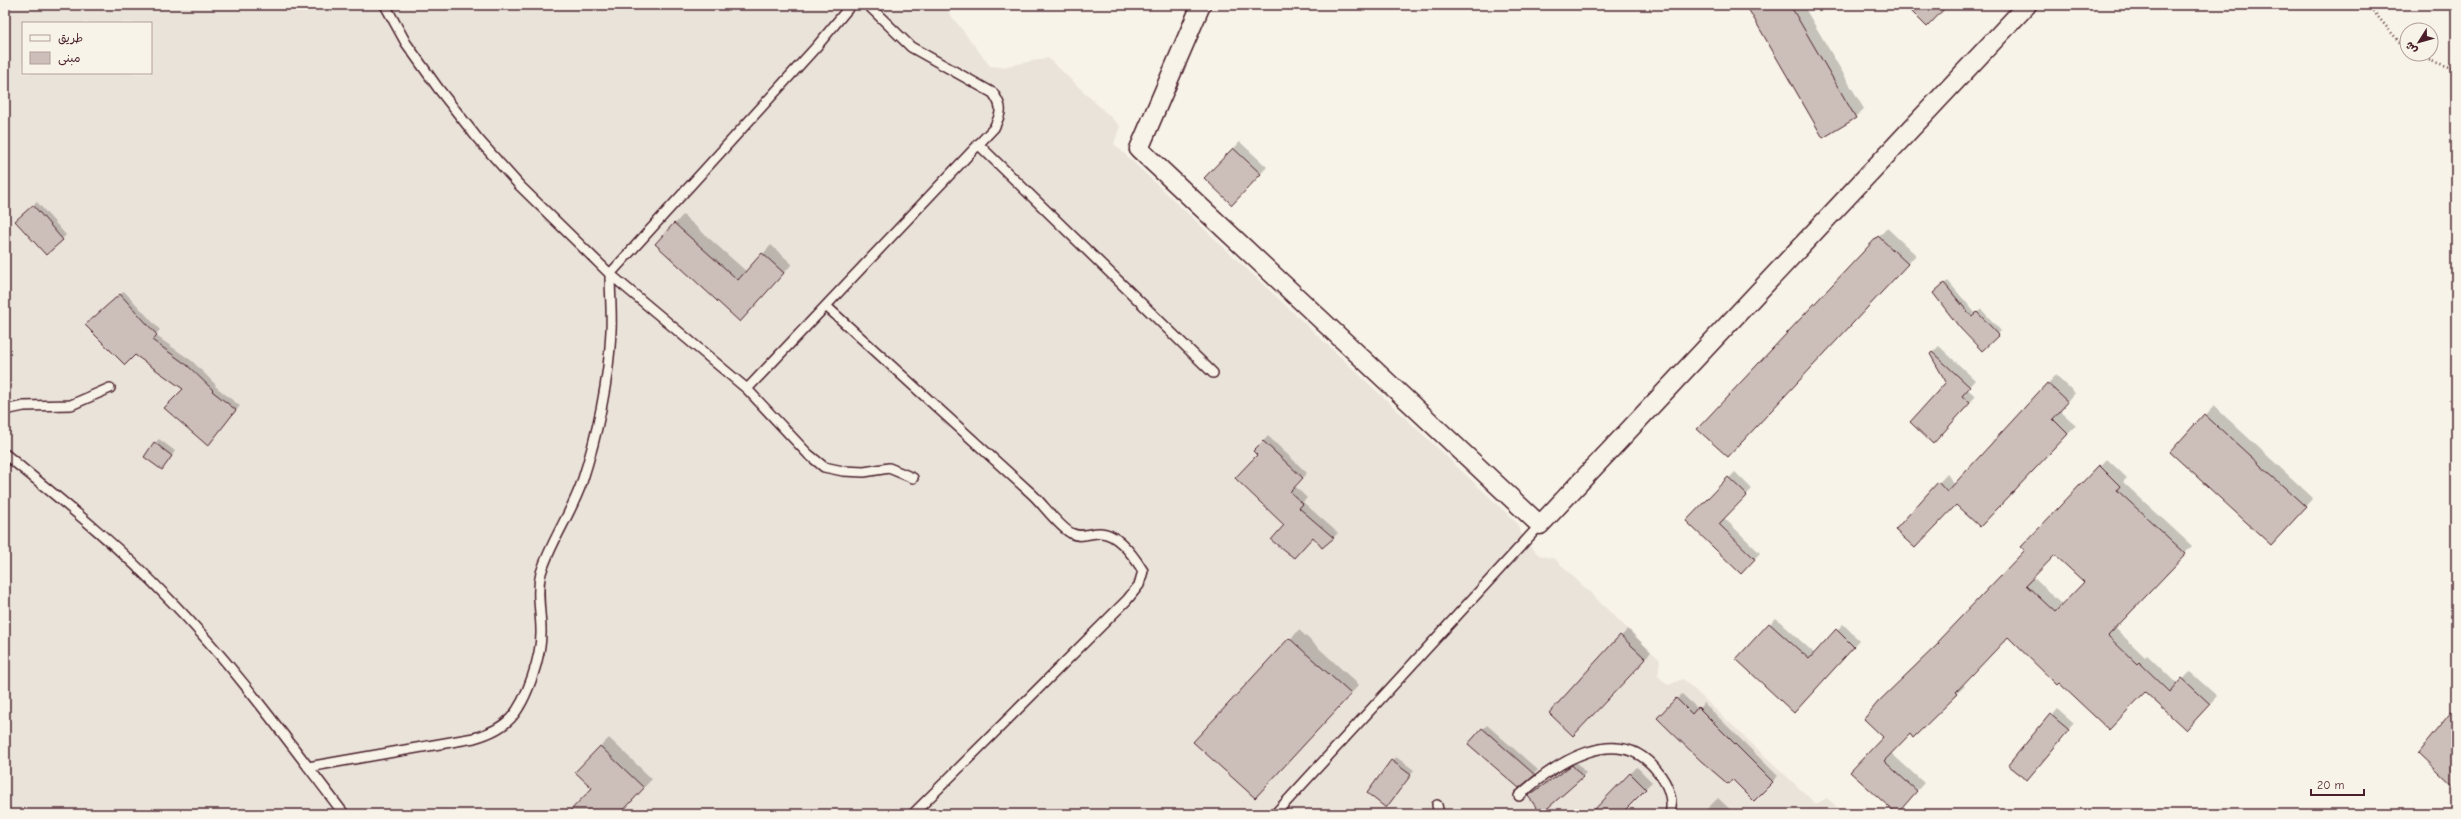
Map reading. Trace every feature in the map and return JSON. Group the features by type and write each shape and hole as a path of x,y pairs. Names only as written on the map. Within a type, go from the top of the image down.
{"street":[{"path":"1201,5 1139,150 1540,525 2027,5"}],"lane":[{"path":"385,5 406,43 478,139 520,186 610,274 747,389 808,454 824,466 843,471 864,472 889,468 913,478"},
{"path":"308,767 474,738 493,732 511,718 522,699 538,653 541,632 539,601 540,576 548,552 563,525 581,483 605,389 611,332 610,274 817,46 852,5"},
{"path":"747,389 994,128 1000,116 1000,103 992,93 911,47 868,5"},
{"path":"978,144 1213,373"},
{"path":"826,306 1032,494 1062,527 1072,534 1083,536 1102,533 1116,539 1137,561 1143,571 1139,585 1127,600 913,814"},
{"path":"5,410 24,406 71,405 110,388"},
{"path":"5,454 91,524 169,598 243,684 344,814"},
{"path":"1275,814 1540,525"},
{"path":"1519,796 1540,777 1564,762 1606,747 1623,747 1639,754 1652,764 1662,778 1669,793 1670,814"}],"path":[{"path":"2368,5 2399,42"},
{"path":"2435,62 2456,69"}],"shaded area":[{"path":"5,5 943,5 990,66 1002,67 1048,58 1120,126 1114,144 1516,522 1525,542 1539,555 1555,559 1660,660 1658,676 1668,685 1683,679 1816,804 1827,798 1844,814 5,814"}],"building":[{"path":"1746,5 1790,5 1856,118 1823,138"},
{"path":"1905,5 1948,5 1927,27"},
{"path":"1233,148 1261,174 1232,205 1204,178"},
{"path":"33,205 63,240 46,255 15,221"},
{"path":"674,223 738,280 762,253 784,273 740,322 655,244"},
{"path":"1878,236 1908,264 1728,457 1697,429"},
{"path":"1944,283 1972,317 1977,312 1999,335 1982,351 1960,328 1933,293"},
{"path":"120,294 157,335 152,340 187,365 213,390 212,391 236,410 208,446 164,408 183,389 135,355 125,365 85,325"},
{"path":"1932,352 1970,387 1962,396 1970,403 1933,444 1910,422 1946,382 1930,354"},
{"path":"2047,383 2068,402 2053,419 2068,434 1980,527 1956,505 1915,548 1895,530 1938,482 1947,492"},
{"path":"2204,414 2306,507 2271,545 2170,452"},
{"path":"1263,441 1303,478 1290,492 1303,504 1299,508 1334,538 1322,548 1313,537 1294,558 1271,540 1284,525 1235,478 1257,455 1253,451"},
{"path":"154,442 172,456 162,470 144,457"},
{"path":"2099,465 2120,486 2117,490 2186,554 2108,636 2137,664 2139,662 2170,692 2182,678 2210,704 2186,730 2145,692 2109,730 2059,683 2057,685 2008,637 1956,692 1958,694 1913,738 1910,734 1884,761 1917,791 1897,814 1850,772 1883,737 1864,719 1878,702 1939,643 1938,641 2025,550 2021,547","holes":["2055,555 2084,582 2055,612 2026,585"]},
{"path":"1728,477 1747,495 1719,524 1755,559 1741,574 1686,521"},
{"path":"1769,623 1809,659 1836,629 1854,647 1794,713 1736,659"},
{"path":"1620,635 1646,659 1573,736 1549,713"},
{"path":"1289,638 1351,694 1255,798 1193,742"},
{"path":"1676,698 1692,714 1698,707 1773,782 1754,801 1732,779 1728,784 1701,761 1657,718"},
{"path":"2456,706 2456,789 2418,753"},
{"path":"2050,714 2069,730 2027,780 2008,765"},
{"path":"1482,728 1535,775 1519,788 1468,744"},
{"path":"600,746 644,788 620,814 567,814 592,788 575,772"},
{"path":"1391,760 1411,775 1386,808 1367,793"},
{"path":"1572,765 1583,777 1541,814 1528,796"},
{"path":"1630,773 1646,789 1621,814 1590,814"}]}
